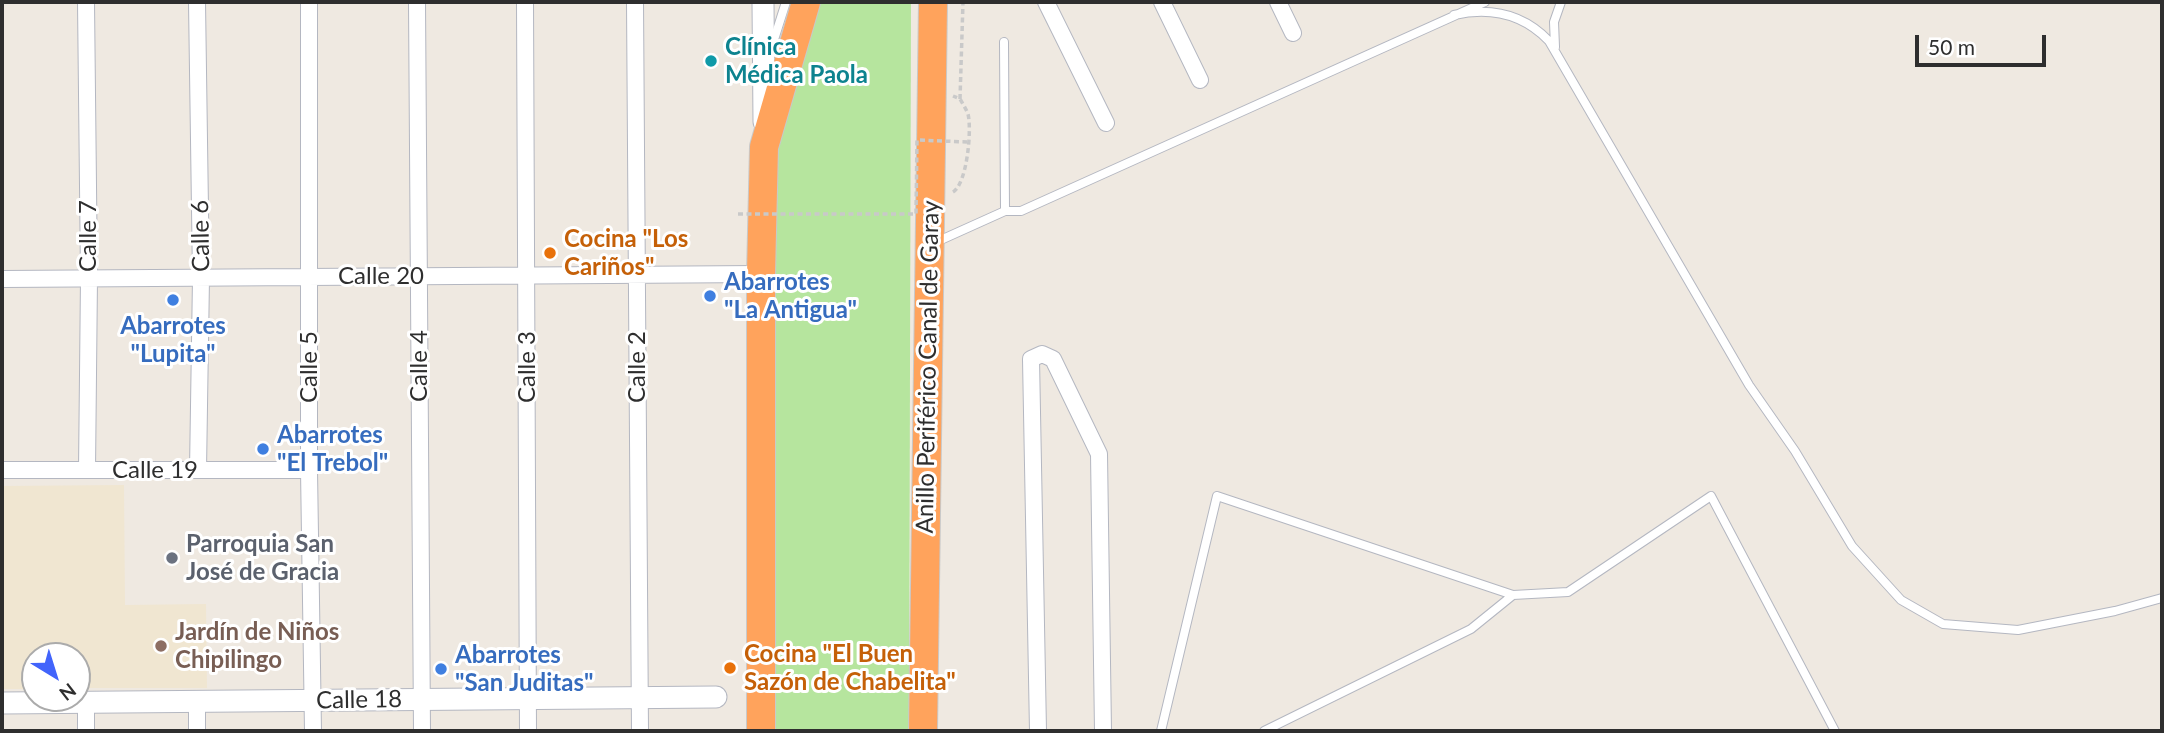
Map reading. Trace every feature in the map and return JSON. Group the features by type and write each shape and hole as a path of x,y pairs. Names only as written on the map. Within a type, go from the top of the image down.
{"highway":[{"path":"761,731 761,274 764,147 806,2"},
{"name":"Anillo Periférico Canal de Garay","path":"923,731 933,2"}],"street":[{"name":"Calle 7","path":"86,2 89,278 87,470"},
{"name":"Calle 6","path":"197,2 201,278 198,470"},
{"name":"Calle 5","path":"309,2 309,470 313,731"},
{"name":"Calle 4","path":"417,2 422,731"},
{"name":"Calle 3","path":"525,2 528,731"},
{"name":"Calle 2","path":"635,2 640,731"},
{"path":"763,2 764,147"},
{"path":"1046,2 1107,123"},
{"path":"1162,2 1200,80"},
{"path":"1278,2 1293,33"},
{"name":"Calle 20","path":"2,279 761,274"},
{"path":"1038,731 1031,359 1042,354 1053,359 1099,454 1103,731"},
{"name":"Calle 19","path":"2,470 309,470"},
{"name":"Calle 18","path":"91,702 716,697"},
{"path":"197,701 197,731"},
{"name":"Calle 18","path":"2,703 21,703"},
{"path":"86,712 86,731"}],"lane":[{"path":"765,69 786,2"},
{"path":"931,244 1005,211 1021,211 1485,2"},
{"path":"1556,50 1555,22 1561,2"},
{"path":"1454,15 1482,11 1513,16 1541,32 1556,50 1749,385 1796,451 1852,546 1901,600 1943,624 2018,630 2115,611 2162,598"},
{"path":"1004,42 1005,211"},
{"path":"1161,731 1217,496 1513,595 1568,592 1711,496 1835,731"},
{"path":"1264,731 1471,629 1513,595"}],"path":[{"path":"960,99 963,2"},
{"path":"966,168 968,116"},
{"path":"738,214 916,214 917,140 967,142"}],"shaded area":[{"path":"124,485 125,605 206,604 207,688 91,688 91,642 21,642 21,689 2,689 2,486"}],"green space":[{"path":"811,2 911,2 909,731 767,731 757,139"}],"place":[{"name":"Clínica Médica Paola","path":"711,61"},
{"name":"Cocina \"Los Cariños\"","path":"550,253"},
{"name":"Abarrotes \"La Antigua\"","path":"710,296"},
{"name":"Abarrotes \"Lupita\"","path":"173,300"},
{"name":"Abarrotes \"El Trebol\"","path":"263,449"},
{"name":"Parroquia San José de Gracia","path":"172,558"},
{"name":"Jardín de Niños Chipilingo","path":"161,646"},
{"name":"Cocina \"El Buen Sazón de Chabelita\"","path":"730,668"},
{"name":"Abarrotes \"San Juditas\"","path":"441,669"}]}
